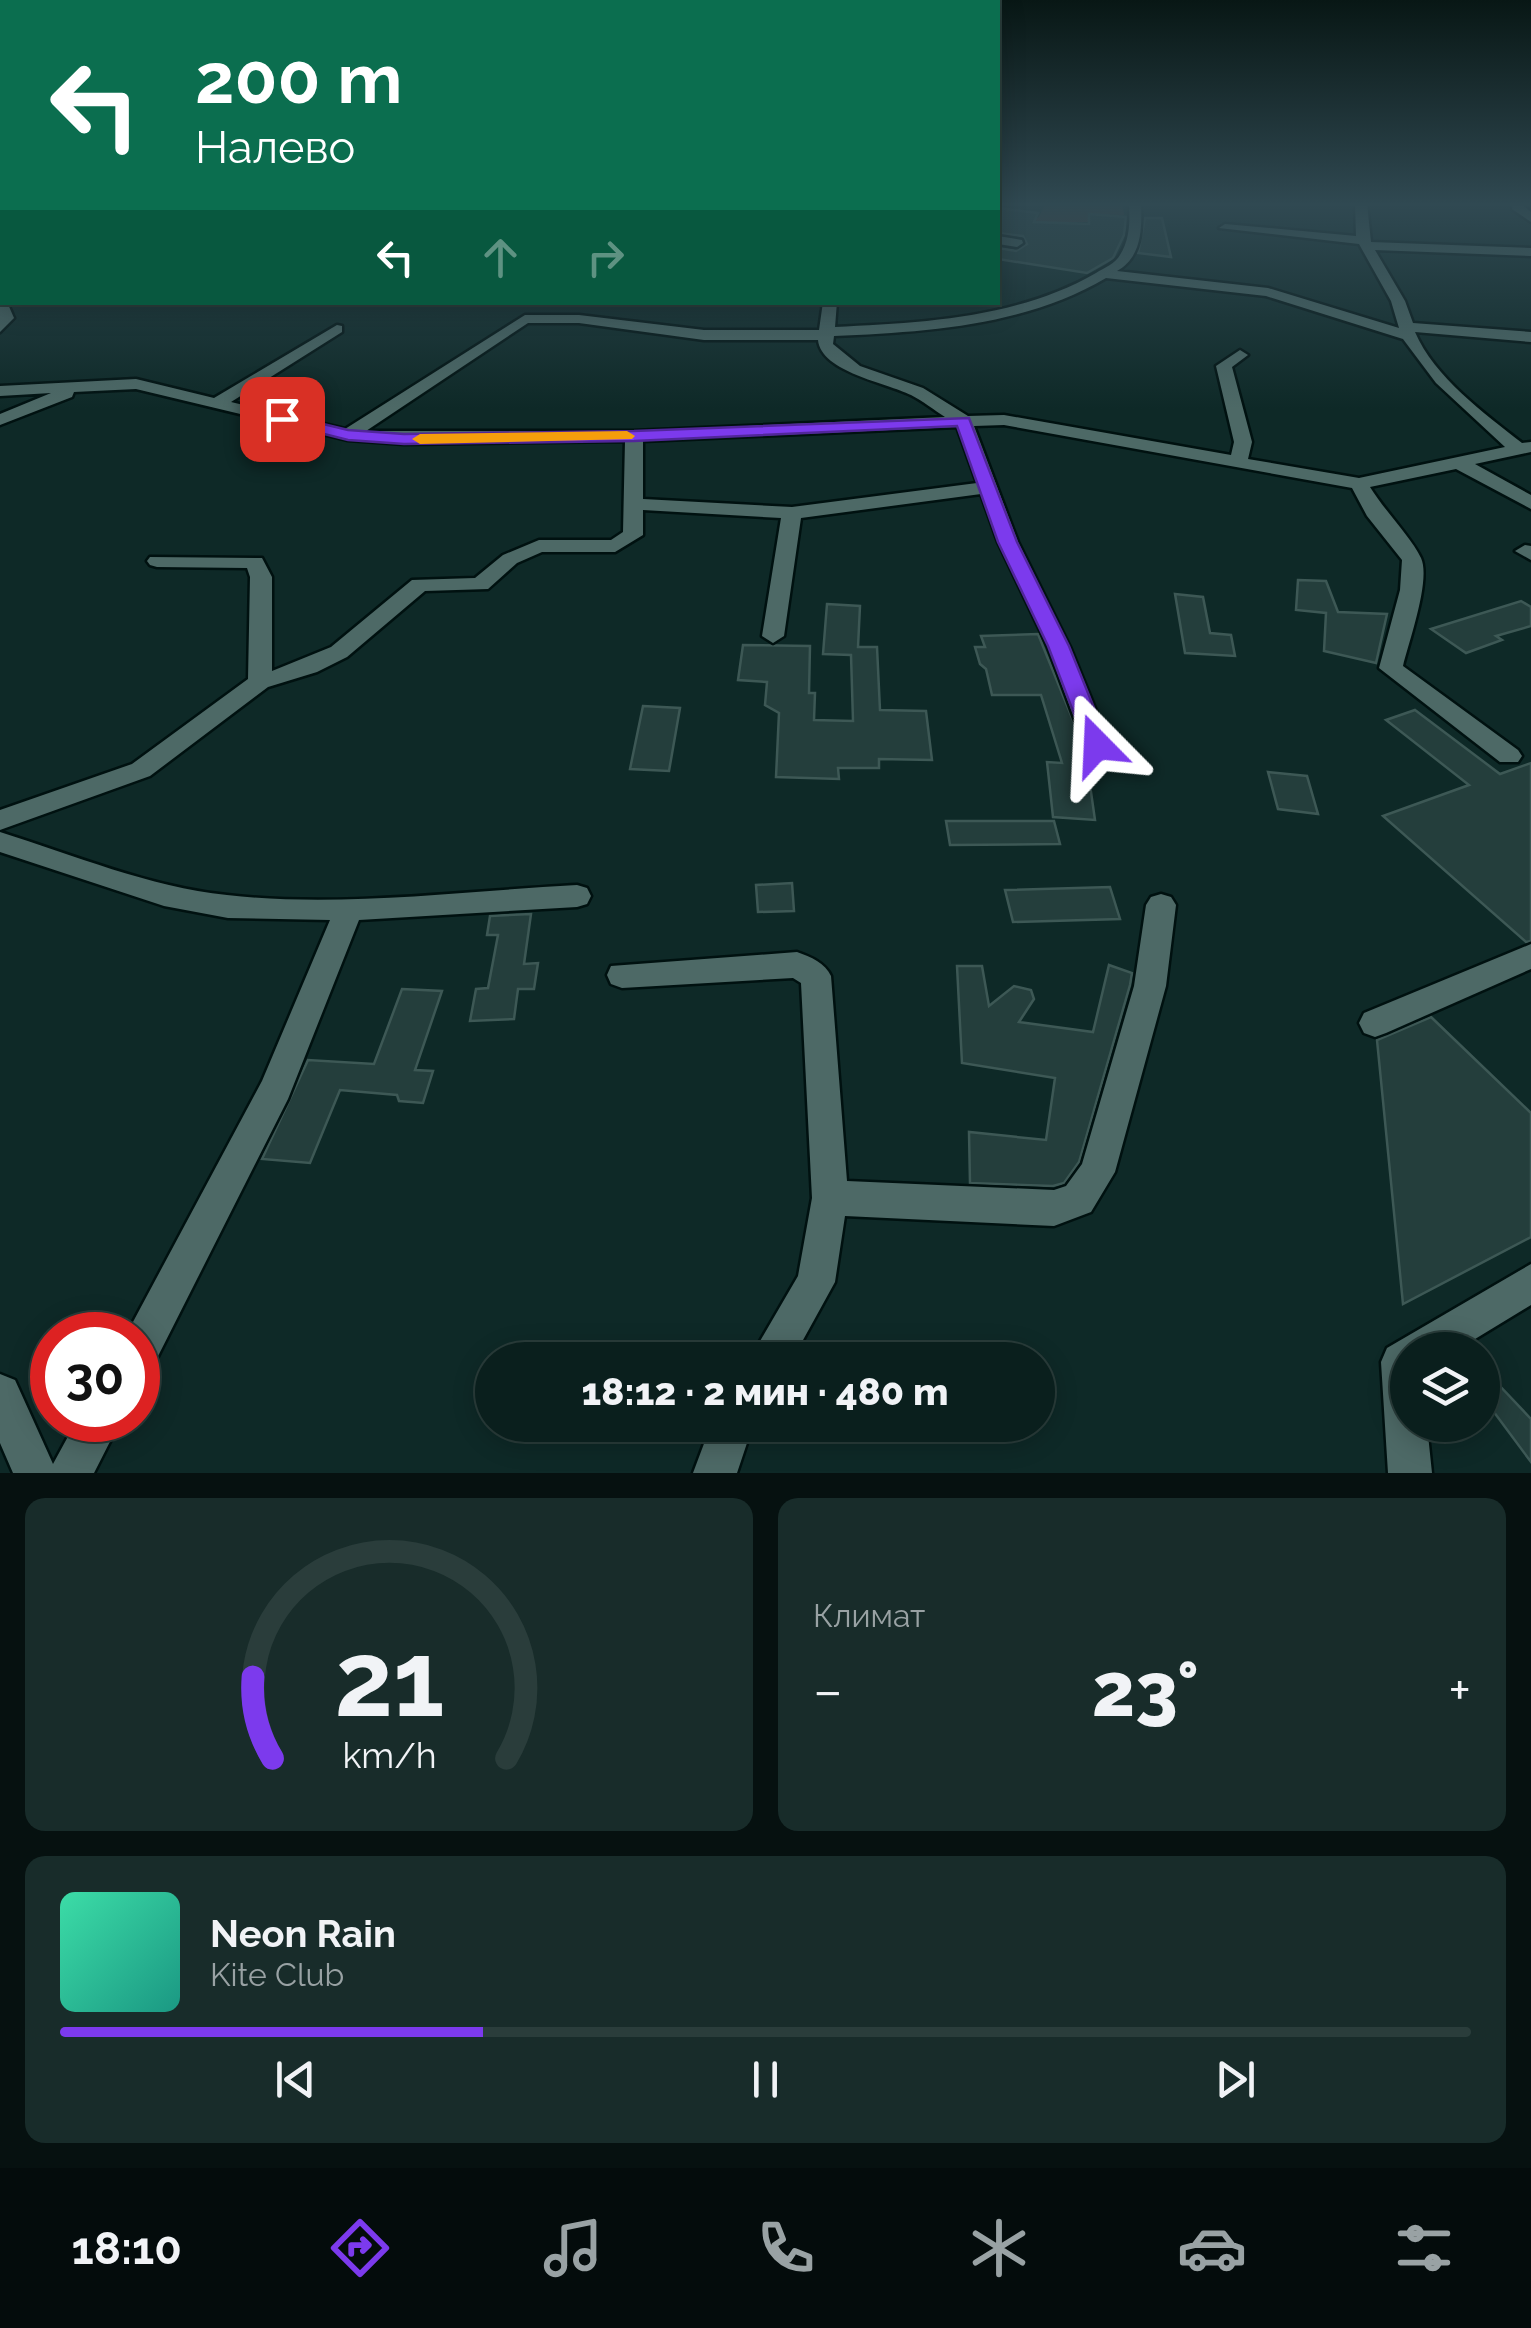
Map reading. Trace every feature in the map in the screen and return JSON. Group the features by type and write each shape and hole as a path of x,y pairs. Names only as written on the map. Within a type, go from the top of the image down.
{"street":[{"path":"348,435 525,319 579,319 704,335 923,328 982,319 1044,301 1108,272"},
{"path":"1381,272 1408,331 1484,422 1524,447"},
{"path":"1105,274 1268,292 1408,331 1531,337"},
{"path":"0,328 7,318 1,305"},
{"path":"830,305 825,344 845,363 917,392 964,422 985,488 1022,576 1059,646 1097,745"},
{"path":"216,402 337,328"},
{"path":"1238,464 1244,442 1224,366 1240,355"},
{"path":"0,391 136,384 348,435 456,440 964,422 1036,423 1360,484 1524,447"},
{"path":"0,420 84,385"},
{"path":"0,820 140,770 260,682 339,652 420,586 480,584 510,559 539,546 615,546 627,542 633,535 634,436"},
{"path":"1457,462 1531,503"},
{"path":"1360,484 1377,516 1412,560 1411,590 1391,668 1508,756"},
{"path":"634,504 792,513 985,488"},
{"path":"773,636 792,513"},
{"path":"158,561 255,562 261,577 260,682"},
{"path":"0,842 164,894 228,908 349,909 578,896"},
{"path":"830,1198 1054,1208 1078,1199 1097,1172 1140,1023 1150,986 1161,906"},
{"path":"160,1312 276,1088 349,909"},
{"path":"1375,1023 1531,956"},
{"path":"622,976 797,965 816,976 830,1198 816,1282 781,1342"},
{"path":"1450,1332 1531,1283"},
{"path":"0,1395 34,1473"},
{"path":"70,1473 88,1442"},
{"path":"715,1473 726,1442"},
{"path":"1407,1442 1410,1473"}],"building":[{"path":"1298,580 1326,581 1338,612 1387,614 1376,663 1324,651 1326,613 1296,610"},
{"path":"1175,594 1203,597 1210,633 1231,635 1235,656 1185,653"},
{"path":"1521,601 1531,607 1531,626 1496,636 1502,640 1466,653 1431,629"},
{"path":"827,604 860,606 858,647 877,647 880,710 926,711 932,760 879,759 879,768 838,768 839,779 776,777 779,713 765,705 767,682 738,680 743,645 810,646 809,693 815,693 814,720 853,721 851,655 823,654"},
{"path":"1038,634 1085,750 1095,820 1053,817 1047,762 1062,763 1041,695 992,695 986,669 980,664 975,647 985,647 981,636"},
{"path":"643,706 680,708 669,771 630,769"},
{"path":"1415,710 1500,774 1531,763 1531,941 1526,942 1383,816 1469,785 1386,720"},
{"path":"1268,772 1307,776 1318,814 1278,809"},
{"path":"946,821 1054,821 1060,844 950,845"},
{"path":"792,883 794,911 758,912 756,885"},
{"path":"1110,887 1120,919 1013,922 1005,890"},
{"path":"531,914 524,964 538,963 534,989 518,989 514,1019 470,1021 476,989 488,988 498,935 487,935 490,916"},
{"path":"1109,965 1132,973 1079,1162 1064,1183 1053,1186 970,1183 969,1132 1046,1140 1055,1078 962,1063 957,966 982,966 989,1006 1014,986 1031,990 1034,999 1019,1022 1093,1032"},
{"path":"402,989 442,991 415,1070 433,1071 423,1103 399,1101 397,1095 340,1090 310,1163 262,1159 308,1060 374,1064"},
{"path":"1431,1017 1531,1113 1531,1237 1403,1304 1377,1040"},
{"path":"1500,1386 1531,1419 1531,1462 1500,1420"}],"slow traffic":[{"path":"420,439 627,436"}],"route":[{"path":"282,419 348,435 474,440 964,422 985,488 1022,576 1059,646 1097,745"}]}
